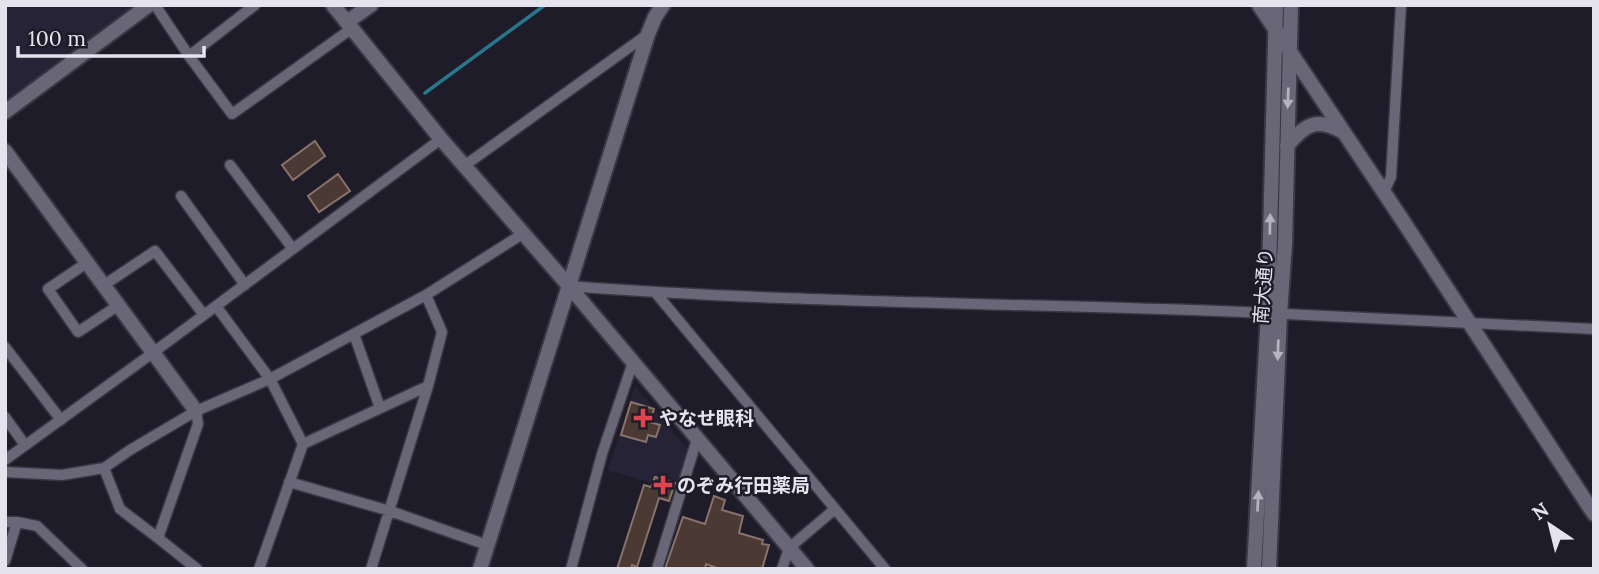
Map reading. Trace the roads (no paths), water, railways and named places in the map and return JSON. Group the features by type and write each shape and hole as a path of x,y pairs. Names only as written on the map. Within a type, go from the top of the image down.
{"street":[{"path":"5,112 149,5"},
{"path":"155,5 232,114 349,25 371,5"},
{"path":"190,56 255,5"},
{"path":"333,5 441,139 524,233 807,569"},
{"path":"480,569 648,34 663,5"},
{"path":"1259,5 1594,514"},
{"name":"南大通り","path":"1269,569 1276,5"},
{"name":"南大通り","path":"1254,569 1274,314 1285,244 1291,5"},
{"path":"1384,192 1391,177 1401,5"},
{"path":"464,166 648,34"},
{"path":"1287,146 1307,127 1320,123 1331,125 1345,133"},
{"path":"5,460 441,139"},
{"path":"5,151 196,411 198,424 159,538"},
{"path":"230,165 293,249"},
{"path":"181,196 245,285"},
{"path":"5,472 62,475 104,468 196,411 270,379 426,295 524,233"},
{"path":"104,285 155,251 204,315"},
{"path":"88,262 48,289 78,332 119,305"},
{"path":"569,286 654,292 1274,314 1594,329"},
{"path":"654,292 885,569"},
{"path":"371,569 442,332 426,295"},
{"path":"216,306 270,379 303,444"},
{"path":"354,334 380,408"},
{"path":"5,347 61,420"},
{"path":"571,569 602,454 633,362"},
{"path":"259,569 303,444 428,386"},
{"path":"5,417 26,445"},
{"path":"657,569 697,439"},
{"path":"104,468 120,509 197,569"},
{"path":"289,482 390,511 487,545"},
{"path":"782,569 789,548 835,509"},
{"path":"5,522 37,526 80,568"},
{"path":"5,561 18,522"}],"waterway":[{"path":"425,93 545,5"}],"place":[{"name":"やなせ眼科","path":"643,418"},
{"name":"のぞみ行田薬局","path":"663,485"}]}
